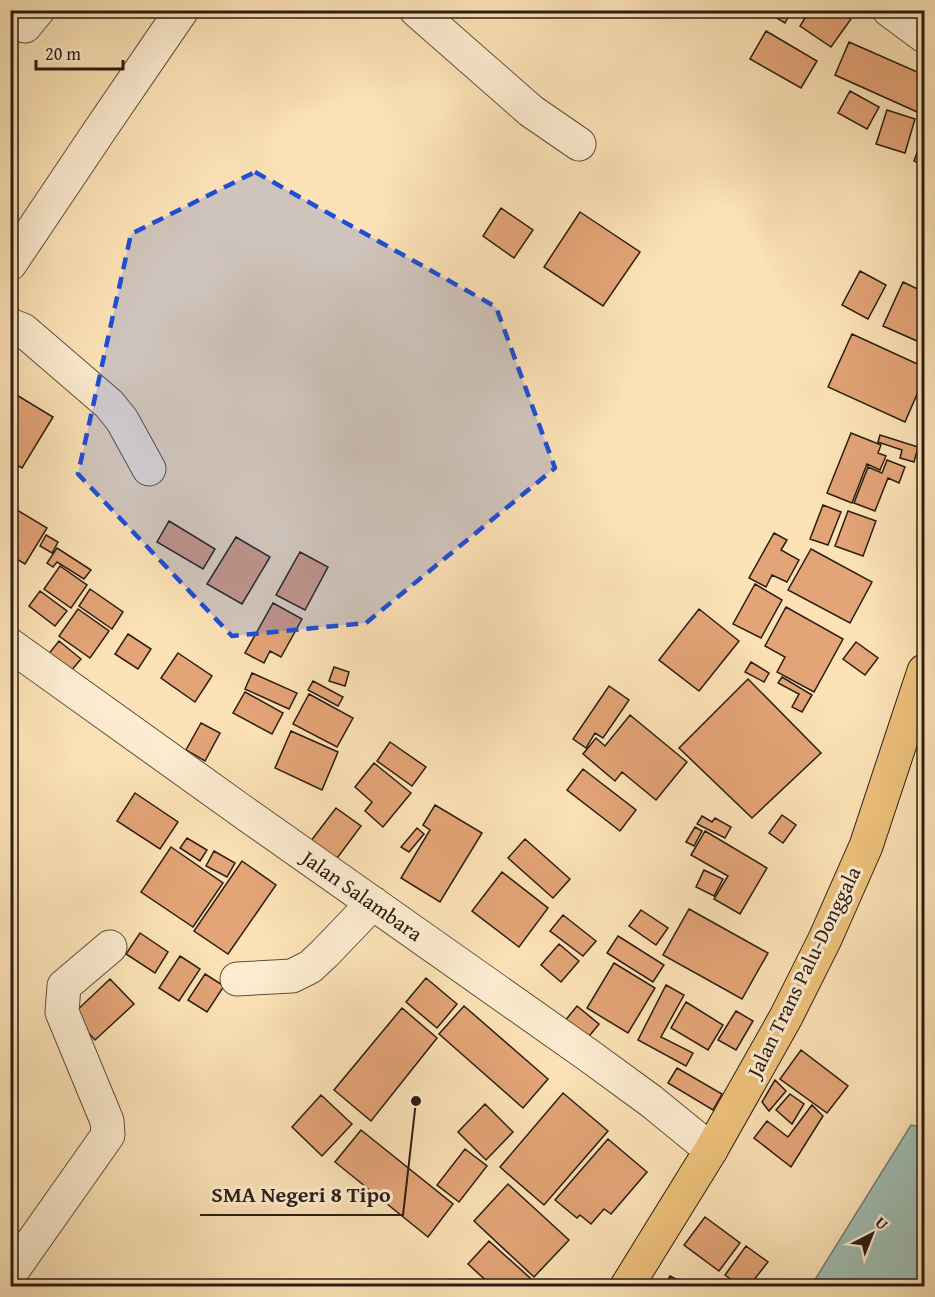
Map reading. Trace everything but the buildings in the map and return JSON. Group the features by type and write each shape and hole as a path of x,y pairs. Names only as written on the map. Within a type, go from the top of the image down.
{"highway":[{"name":"Jalan Trans Palu-Donggala","path":"627,1287 711,1150 786,1017 825,939 866,846 924,671"}],"street":[{"path":"10,264 183,10"},
{"path":"416,10 531,111 579,144"},
{"path":"889,10 924,36"},
{"path":"10,325 23,330 109,404 122,420 149,469"},
{"name":"Jalan Salambara","path":"10,645 588,1055 651,1101 711,1150"},
{"path":"237,979 292,976 310,967 373,903"},
{"path":"10,1274 108,1135 107,1120 62,1012 64,986 110,947"}],"highlighted area":[{"path":"255,172 496,307 555,468 366,623 232,636 78,474 131,234"}],"water":[{"path":"911,1125 924,1128 924,1286 811,1286"}],"place":[{"name":"SMA Negeri 8 Tipo","path":"416,1101"}]}
